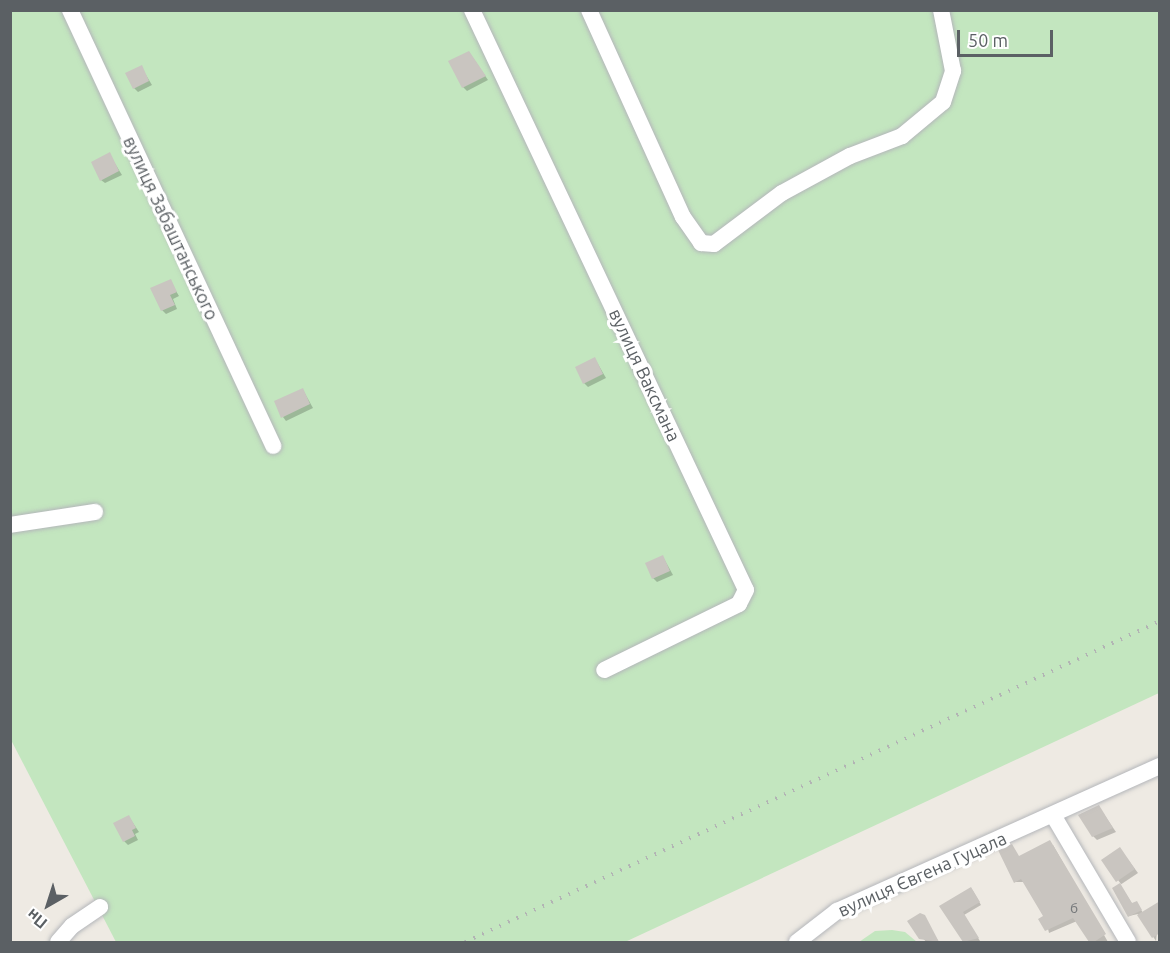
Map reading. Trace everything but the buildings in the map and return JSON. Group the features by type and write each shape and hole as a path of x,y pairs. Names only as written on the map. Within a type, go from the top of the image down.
{"street":[{"name":"вулиця Забаштанського","path":"70,10 273,446"},
{"name":"вулиця Ваксмана","path":"472,10 746,590 739,604 604,669"},
{"path":"589,10 683,217 701,243 714,244 782,194 850,156 902,136 943,102 953,71 941,10"},
{"path":"10,525 95,512"},
{"name":"вулиця Євгена Гуцала","path":"797,942 837,911 1160,766"},
{"path":"1053,815 1128,942"},
{"path":"58,942 72,926 100,907"}],"green space":[{"path":"10,11 1159,11 1159,693 625,942 116,942 11,740"},
{"path":"875,931 905,932 917,942 859,942"}],"railway":[{"path":"465,942 1160,621"}]}
